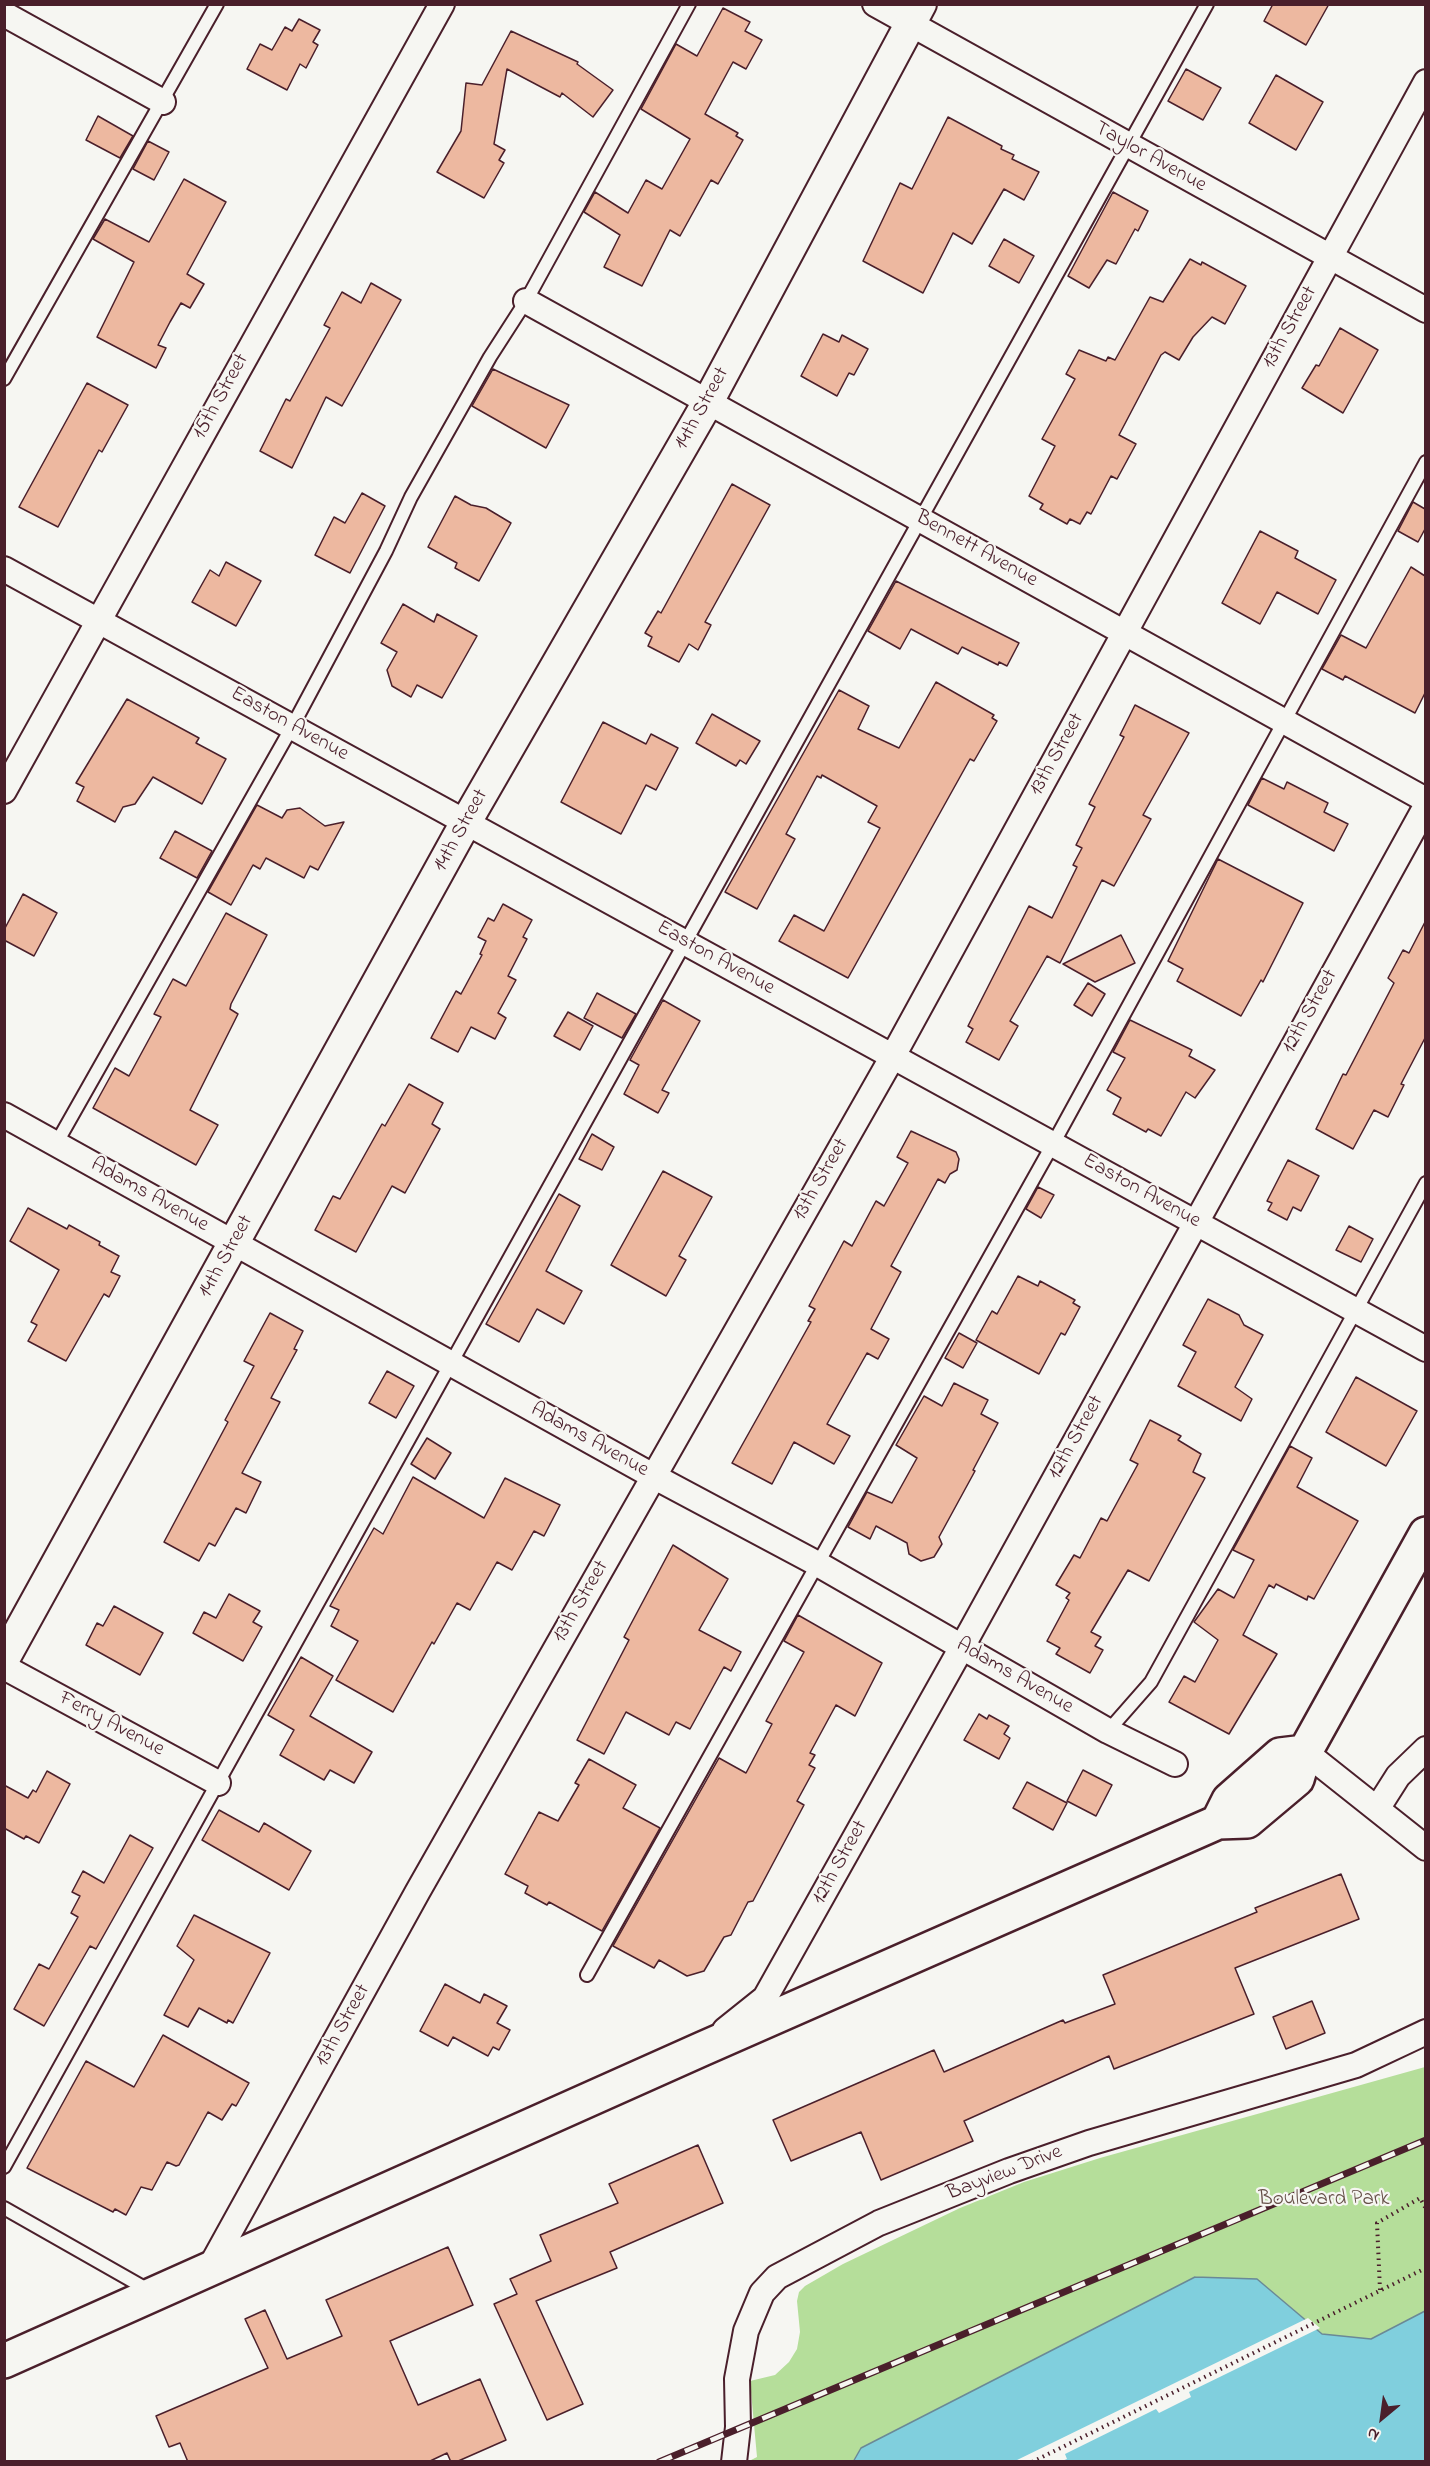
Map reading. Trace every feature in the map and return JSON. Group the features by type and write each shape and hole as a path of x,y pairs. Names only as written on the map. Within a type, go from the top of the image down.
{"main road":[{"path":"4,2361 702,2049 1218,1822 1247,1821 1297,1779 1305,1752 1425,1534"}],"street":[{"name":"15th Street","path":"4,791 442,4"},
{"name":"Taylor Avenue","path":"876,4 916,14 1128,146 1425,310"},
{"path":"4,14 163,102"},
{"name":"14th Street","path":"4,1659 466,822 708,402 916,14"},
{"name":"13th Street","path":"208,2271 418,1891 893,1056 1425,82"},
{"name":"Bennett Avenue","path":"526,301 1425,800"},
{"name":"Easton Avenue","path":"4,569 1425,1349"},
{"name":"12th Street","path":"702,2049 765,1998 962,1647 1425,806"},
{"name":"Adams Avenue","path":"4,1115 234,1245 653,1476 816,1563 1108,1731 1175,1764"},
{"name":"Ferry Avenue","path":"4,1667 218,1783"},
{"path":"1377,1809 1398,1776 1425,1749"},
{"path":"1305,1752 1425,1848"},
{"name":"Bayview Drive","path":"734,2462 738,2427 737,2379 746,2331 762,2293 777,2277 879,2223 1009,2171 1089,2143 1356,2065 1425,2032"}],"lane":[{"path":"4,379 217,4"},
{"path":"56,1144 292,727 386,551 411,497 490,357 526,301 689,4"},
{"path":"4,2168 1207,4"},
{"path":"587,1975 1053,1144 1425,462"},
{"path":"1108,1731 1151,1682 1425,1183"},
{"path":"4,2208 156,2295"}],"path":[{"path":"1380,2290 1377,2223 1423,2197 1425,2209"},
{"path":"1032,2462 1425,2268"}],"green space":[{"name":"Boulevard Park","path":"1425,2067 1425,2311 1371,2339 1322,2334 1257,2279 861,2448 853,2461 747,2462 757,2457 750,2381 775,2375 789,2362 797,2349 800,2332 797,2301 799,2292 805,2286 843,2264 960,2208 1024,2182 1100,2158"}],"water":[{"path":"1195,2277 1257,2279 1322,2334 1371,2339 1425,2311 1425,2461 853,2462 861,2448"}],"pier":[{"path":"1308,2318 1320,2328 1189,2392 1191,2397 1159,2413 1156,2409 1065,2454 1067,2459 1062,2461 1015,2461"}],"building":[{"path":"1273,4 1329,4 1306,45 1264,21"},
{"path":"723,8 750,22 745,31 762,40 746,69 733,62 705,114 738,133 736,136 743,140 718,184 711,180 680,236 670,230 642,286 604,267 620,235 584,212 595,192 628,213 646,180 662,189 690,139 641,109 676,44 697,56"},
{"path":"299,19 320,30 313,42 318,45 306,68 300,64 287,90 247,69 260,44 272,50 285,27 292,31"},
{"path":"511,31 578,62 577,64 613,90 593,117 562,93 560,97 507,69 494,144 505,150 499,160 504,163 484,198 437,172 461,131 466,83 482,85"},
{"path":"1186,69 1221,88 1203,120 1168,101"},
{"path":"1276,75 1323,102 1296,150 1249,123"},
{"path":"98,116 133,136 120,158 86,140"},
{"path":"948,117 1002,146 1001,149 1014,155 1012,159 1039,172 1024,200 1004,189 972,244 953,233 923,293 863,261 900,183 912,189"},
{"path":"148,141 169,152 154,180 133,169"},
{"path":"184,179 226,202 187,274 204,284 190,308 181,303 170,322 158,345 166,348 156,368 97,337 134,262 93,239 105,219 149,242"},
{"path":"1113,192 1148,211 1138,231 1135,229 1116,264 1107,260 1089,288 1068,276"},
{"path":"1004,239 1034,256 1019,283 989,266"},
{"path":"1190,259 1201,265 1202,262 1246,286 1225,324 1212,317 1193,337 1179,360 1165,352 1161,355 1119,435 1136,444 1117,479 1111,476 1091,514 1087,512 1080,524 1070,519 1067,524 1040,509 1043,504 1029,496 1055,446 1042,439 1075,379 1066,374 1079,350 1106,361 1108,357 1115,360 1150,297 1163,302"},
{"path":"371,283 401,300 342,406 326,397 292,468 260,451 286,399 290,401 330,328 324,325 342,292 361,303"},
{"path":"1340,328 1378,350 1343,413 1302,388 1316,365 1319,366"},
{"path":"823,334 839,342 842,335 868,349 854,375 849,373 837,396 801,376"},
{"path":"493,369 569,405 546,448 472,406"},
{"path":"87,383 128,405 102,452 99,450 58,527 19,507"},
{"path":"732,484 770,505 705,622 711,625 698,650 689,644 679,662 648,646 652,637 645,633 658,611 661,613"},
{"path":"362,493 385,506 350,573 315,555 334,517 345,523"},
{"path":"455,496 471,505 486,508 511,523 479,581 455,568 457,563 428,547"},
{"path":"1413,502 1425,509 1425,529 1418,542 1398,531"},
{"path":"1260,531 1298,551 1295,558 1336,580 1318,614 1277,592 1260,624 1222,603"},
{"path":"226,562 261,581 236,626 192,602 210,570 219,576"},
{"path":"1411,567 1425,576 1425,693 1415,713 1345,676 1343,680 1322,669 1341,635 1366,648"},
{"path":"896,581 1019,643 1007,666 999,662 998,665 962,647 958,654 911,629 900,649 868,631"},
{"path":"403,604 434,622 437,614 477,636 442,698 417,685 411,697 392,686 387,670 397,652 381,643"},
{"path":"936,682 994,715 992,718 997,721 974,761 970,759 848,978 779,941 794,915 824,931 880,828 868,822 877,806 822,775 821,778 817,776 786,834 795,839 757,909 725,892 839,690 869,706 858,729 899,748"},
{"path":"127,699 199,738 196,743 226,759 202,804 153,777 135,804 123,807 115,822 77,801 84,787 76,783"},
{"path":"1135,705 1189,733 1143,815 1151,819 1114,886 1102,880 1060,963 1047,956 1010,1021 1018,1026 999,1060 966,1042 973,1029 968,1026 1029,906 1052,918 1077,867 1073,865 1082,848 1076,845 1095,807 1089,804 1124,737 1120,735"},
{"path":"712,714 760,741 746,764 740,760 736,766 696,743"},
{"path":"603,722 646,744 651,734 678,748 656,790 646,785 621,834 561,802"},
{"path":"1262,778 1284,789 1287,782 1328,803 1324,812 1348,824 1334,851 1248,805"},
{"path":"257,805 282,818 287,810 300,808 325,826 344,822 318,870 310,866 304,878 266,858 260,869 253,865 231,905 208,892"},
{"path":"175,831 212,851 197,878 160,858"},
{"path":"1218,859 1303,903 1263,982 1261,980 1241,1016 1177,981 1183,969 1168,961"},
{"path":"23,894 57,913 34,956 4,940 4,930"},
{"path":"503,904 532,920 523,937 527,939 508,976 516,980 498,1013 506,1018 495,1039 471,1027 458,1052 431,1038 456,991 461,994 482,955 480,954 486,941 478,937 488,918 494,921"},
{"path":"226,913 267,935 231,1004 230,1009 238,1014 190,1110 218,1125 196,1165 93,1108 115,1068 129,1076 161,1017 154,1014 173,979 186,986"},
{"path":"1425,922 1425,1038 1401,1084 1404,1085 1388,1117 1374,1110 1353,1149 1316,1129 1343,1074 1346,1075 1394,983 1388,978 1403,950 1409,953"},
{"path":"1121,935 1135,963 1095,982 1063,964"},
{"path":"1088,983 1105,994 1092,1016 1074,1005"},
{"path":"597,993 636,1014 622,1038 584,1018"},
{"path":"663,1000 700,1021 662,1090 669,1093 658,1113 624,1094 639,1065 630,1060"},
{"path":"568,1012 593,1026 580,1050 554,1036"},
{"path":"1130,1020 1192,1050 1189,1056 1215,1070 1195,1098 1186,1092 1161,1136 1148,1129 1146,1132 1113,1114 1121,1098 1107,1090 1125,1058 1113,1052"},
{"path":"409,1084 443,1103 432,1124 440,1129 405,1193 392,1186 356,1252 315,1230 333,1196 340,1199 382,1124 385,1126"},
{"path":"911,1131 956,1152 959,1159 957,1170 950,1174 945,1183 938,1179 891,1266 901,1272 871,1329 889,1339 878,1359 867,1353 827,1424 850,1436 834,1464 794,1442 772,1484 732,1463 811,1322 808,1321 815,1309 809,1306 844,1241 852,1246 876,1201 884,1206 908,1163 897,1157"},
{"path":"592,1134 614,1147 602,1170 579,1159"},
{"path":"1288,1160 1319,1176 1301,1211 1293,1207 1287,1220 1268,1210 1272,1203 1267,1201"},
{"path":"663,1171 712,1197 679,1256 686,1260 666,1296 611,1265"},
{"path":"1038,1187 1054,1195 1041,1218 1026,1209"},
{"path":"559,1194 580,1206 546,1271 582,1291 564,1324 537,1309 519,1342 486,1324"},
{"path":"28,1208 67,1229 69,1225 100,1242 99,1245 119,1256 111,1272 120,1276 109,1297 104,1294 66,1361 28,1341 37,1325 31,1322 59,1270 10,1241"},
{"path":"1349,1226 1373,1239 1361,1262 1336,1250"},
{"path":"1018,1276 1038,1286 1040,1281 1075,1300 1073,1303 1080,1307 1065,1335 1061,1333 1039,1374 976,1340 992,1311 997,1314"},
{"path":"1208,1299 1239,1315 1244,1325 1263,1335 1235,1387 1252,1399 1241,1421 1178,1386 1196,1352 1183,1345"},
{"path":"270,1313 303,1331 294,1349 297,1350 271,1398 280,1402 242,1473 261,1482 246,1513 236,1508 215,1546 209,1543 199,1561 164,1542 228,1422 225,1420 254,1366 244,1361"},
{"path":"959,1333 977,1343 963,1368 945,1358"},
{"path":"387,1371 414,1386 396,1418 369,1403"},
{"path":"1356,1377 1417,1411 1386,1466 1326,1432"},
{"path":"954,1383 988,1400 981,1414 998,1423 939,1537 942,1544 934,1557 921,1561 909,1554 907,1543 876,1526 870,1539 848,1527 867,1492 892,1503 917,1458 896,1445 924,1396 942,1406"},
{"path":"1150,1420 1181,1436 1178,1440 1201,1454 1193,1472 1205,1478 1149,1581 1128,1570 1091,1632 1101,1637 1095,1646 1103,1650 1090,1673 1056,1654 1060,1648 1047,1641 1069,1600 1066,1598 1070,1593 1056,1585 1074,1555 1080,1558 1101,1518 1107,1521 1138,1464 1130,1460"},
{"path":"427,1438 451,1453 435,1479 411,1464"},
{"path":"1290,1446 1312,1458 1297,1487 1358,1521 1314,1599 1308,1596 1307,1600 1276,1584 1274,1588 1269,1585 1243,1635 1277,1654 1229,1734 1169,1702 1184,1676 1195,1682 1218,1640 1194,1622 1218,1589 1234,1598 1254,1560 1233,1550"},
{"path":"413,1477 484,1518 505,1478 560,1505 544,1536 534,1531 512,1570 497,1562 470,1610 457,1603 434,1644 432,1642 393,1712 336,1680 358,1641 331,1626 339,1610 330,1606 374,1528 383,1534"},
{"path":"673,1545 728,1579 699,1630 741,1652 731,1671 724,1667 690,1729 676,1722 669,1735 626,1712 604,1754 577,1740 629,1640 624,1637"},
{"path":"229,1594 260,1611 253,1622 262,1627 243,1661 193,1633 204,1612 216,1618"},
{"path":"114,1606 163,1633 140,1675 86,1645 97,1623 103,1626"},
{"path":"798,1615 882,1663 855,1716 836,1705 810,1753 815,1755 809,1765 815,1768 797,1801 804,1805 753,1901 748,1902 731,1935 724,1937 704,1971 687,1976 659,1960 654,1968 613,1946 719,1758 746,1773 772,1724 766,1721 804,1652 784,1641"},
{"path":"301,1657 333,1676 310,1716 372,1752 354,1783 330,1770 324,1780 280,1755 294,1730 268,1715"},
{"path":"979,1714 987,1719 989,1715 1009,1726 1004,1734 1010,1738 999,1759 964,1740"},
{"path":"589,1759 636,1785 623,1808 660,1828 602,1931 549,1902 547,1905 525,1893 528,1886 505,1874 539,1812 558,1821 579,1785 575,1783"},
{"path":"1083,1770 1112,1785 1096,1816 1067,1801"},
{"path":"47,1771 70,1784 39,1843 26,1836 24,1839 4,1828 4,1785 28,1798 33,1790 36,1792"},
{"path":"1027,1782 1067,1803 1053,1830 1013,1808"},
{"path":"219,1810 259,1832 264,1823 311,1851 289,1890 202,1840"},
{"path":"130,1835 153,1848 96,1949 90,1946 44,2026 14,2009 39,1964 49,1969 78,1917 71,1913 80,1896 72,1892 83,1871 104,1883"},
{"path":"1341,1874 1359,1919 1235,1968 1254,2014 1114,2069 1109,2056 964,2121 973,2141 881,2180 861,2132 791,2161 773,2120 934,2050 944,2072 1063,2020 1065,2023 1115,2004 1103,1975 1257,1912 1255,1908"},
{"path":"194,1915 270,1953 233,2023 228,2020 227,2023 199,2008 188,2027 164,2015 194,1960 177,1946"},
{"path":"445,1984 480,2003 484,1994 507,2006 497,2023 510,2030 499,2050 493,2047 488,2056 453,2037 448,2046 420,2031"},
{"path":"1312,2001 1325,2033 1286,2049 1273,2017"},
{"path":"163,2035 249,2083 236,2106 232,2104 222,2120 208,2112 179,2165 167,2162 152,2190 141,2187 126,2215 115,2209 113,2212 27,2168 86,2061 134,2087"},
{"path":"698,2145 723,2203 610,2252 617,2268 536,2301 583,2404 547,2420 494,2304 517,2294 510,2279 551,2261 540,2235 618,2203 609,2184"},
{"path":"448,2247 473,2305 390,2341 418,2405 480,2379 506,2440 456,2462 451,2462 447,2453 428,2462 188,2462 180,2443 169,2447 156,2416 268,2368 245,2319 265,2310 287,2359 342,2336 326,2300"}],"railway":[{"path":"659,2462 1426,2140"}]}
